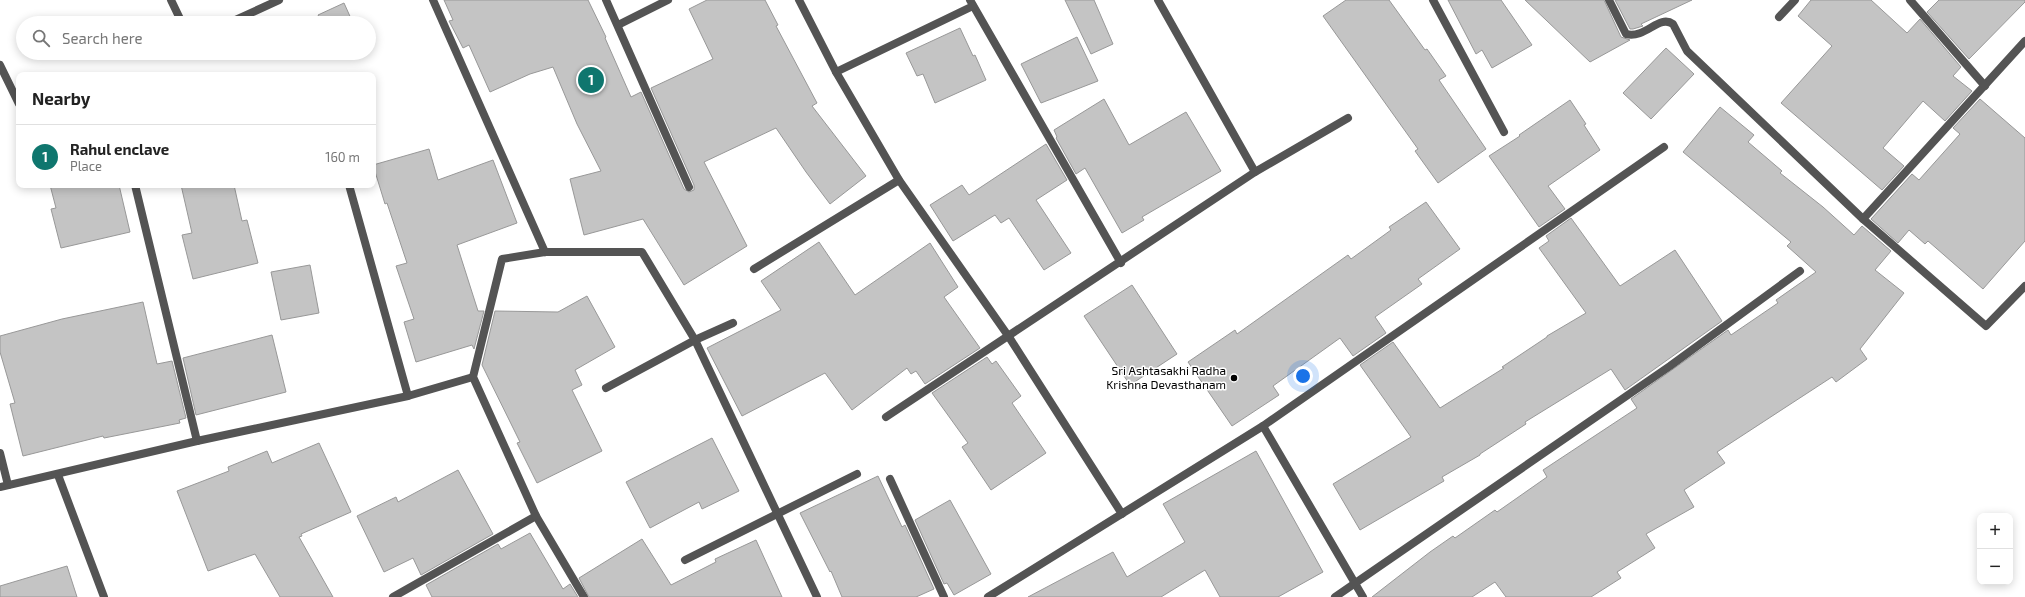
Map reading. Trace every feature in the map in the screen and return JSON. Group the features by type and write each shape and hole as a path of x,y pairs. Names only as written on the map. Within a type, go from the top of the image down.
{"street":[{"path":"171,0 179,16"},
{"path":"244,16 278,0"},
{"path":"433,0 546,252"},
{"path":"606,0 689,187"},
{"path":"618,25 668,0"},
{"path":"799,0 836,72 899,180 1009,337 1122,514"},
{"path":"1158,0 1255,172"},
{"path":"1433,0 1504,132"},
{"path":"1609,0 1626,34 1634,36 1663,21 1669,21 1673,24 1687,51 1863,219 1986,326 2025,286"},
{"path":"1778,17 1795,0"},
{"path":"1910,0 1985,86"},
{"path":"836,72 972,3 1121,263"},
{"path":"1863,219 2025,41"},
{"path":"0,65 16,98"},
{"path":"886,417 1121,263 1255,172 1348,118"},
{"path":"988,597 1264,426 1664,147"},
{"path":"754,269 899,180"},
{"path":"137,188 197,441"},
{"path":"350,188 408,396"},
{"path":"584,597 536,516 473,377 502,259 546,252 642,252 695,340 779,514 817,597"},
{"path":"1334,597 1670,366 1800,271"},
{"path":"606,388 695,340 733,323"},
{"path":"0,454 4,486 58,475 197,441 408,396 473,377"},
{"path":"1264,426 1363,597"},
{"path":"685,560 856,474"},
{"path":"58,475 104,597"},
{"path":"890,479 944,597"},
{"path":"393,597 536,516"}],"building":[{"path":"444,0 588,0 606,37 605,38 631,97 641,92 684,189 689,192 694,190 694,185 651,88 713,59 689,9 707,0 765,0 778,25 776,26 817,103 812,106 866,176 830,204 776,128 704,162 747,246 684,285 643,219 584,235 570,179 601,171 577,124 553,67 530,74 490,92 469,45 463,48 449,21 453,20"},
{"path":"1065,0 1094,0 1113,44 1091,54"},
{"path":"1346,0 1389,0 1446,76 1439,80 1486,149 1438,183 1415,151 1418,149 1323,16"},
{"path":"1448,0 1501,0 1532,45 1492,68 1482,50 1476,54"},
{"path":"1525,0 1604,0 1621,37 1630,40 1590,62"},
{"path":"1615,0 1692,0 1641,24 1643,26 1630,29"},
{"path":"1811,0 1871,0 1907,33 1920,19 1961,67 1953,76 1972,91 1945,121 1923,101 1883,148 1904,166 1882,190 1781,103 1832,46 1798,16"},
{"path":"1939,0 2025,0 2025,2 1969,59 1927,12"},
{"path":"344,3 350,16 318,16"},
{"path":"960,28 973,56 975,55 986,80 935,103 923,74 917,76 906,53"},
{"path":"1077,37 1098,81 1041,103 1021,64"},
{"path":"1666,48 1694,74 1651,119 1623,93"},
{"path":"1104,99 1129,145 1186,112 1221,171 1142,217 1144,220 1122,233 1085,168 1076,174 1056,138 1057,137 1054,130"},
{"path":"1980,99 2025,138 2025,241 1983,289 1928,241 1925,244 1909,230 1898,243 1871,219 1912,174 1919,180 1960,134 1953,128"},
{"path":"1570,100 1586,124 1584,125 1600,150 1548,186 1565,209 1539,227 1489,156"},
{"path":"1720,107 1754,135 1748,142 1782,171 1780,173 1823,207 1854,235 1862,226 1891,251 1875,270 1904,293 1860,349 1867,359 1836,382 1832,377 1717,452 1725,463 1684,490 1694,507 1646,534 1655,548 1617,572 1621,578 1591,597 1506,597 1495,582 1472,597 1372,597 1453,536 1455,538 1495,510 1497,512 1547,477 1543,470 1637,408 1631,399 1728,330 1731,335 1778,303 1776,300 1816,272 1787,246 1791,242 1683,152"},
{"path":"1046,144 1067,180 1036,200 1071,253 1044,270 1009,218 1001,223 995,215 953,241 930,205 962,185 969,195"},
{"path":"429,149 438,180 493,160 517,223 457,245 478,311 484,311 474,349 472,345 416,362 404,322 414,319 396,266 407,263 387,203 385,204 376,175 376,164"},
{"path":"51,188 120,188 130,232 61,248 51,209 56,208"},
{"path":"182,188 235,188 242,221 247,220 258,263 193,279 182,235 192,233"},
{"path":"1426,202 1460,249 1418,279 1422,284 1375,317 1386,333 1353,356 1340,338 1273,386 1279,395 1232,426 1188,362 1235,330 1237,334 1348,255 1351,259 1391,230 1389,227"},
{"path":"1571,218 1620,286 1675,250 1722,321 1625,390 1611,369 1525,422 1526,424 1480,455 1442,477 1444,481 1360,530 1333,484 1411,437 1360,365 1393,342 1440,408 1504,368 1502,367 1547,336 1586,313 1539,248 1549,241 1546,236"},
{"path":"819,242 855,295 930,243 958,287 944,297 980,348 925,384 916,371 911,374 907,368 852,410 825,373 742,416 707,348 781,310 761,281"},
{"path":"310,265 319,313 281,320 271,272"},
{"path":"1132,285 1177,354 1130,385 1084,316"},
{"path":"587,296 615,347 575,370 582,385 572,390 602,451 537,483 517,443 520,442 482,365 495,311 558,312"},
{"path":"143,302 157,364 172,361 186,418 179,420 180,423 104,438 103,436 23,456 10,404 15,403 0,352 0,336 62,319"},
{"path":"272,335 286,392 196,415 183,358"},
{"path":"987,357 992,364 996,361 1021,396 1012,403 1046,453 991,490 962,447 968,443 932,393"},
{"path":"712,438 739,491 702,509 699,502 650,528 626,482"},
{"path":"319,443 351,512 301,534 302,536 299,537 333,597 280,597 255,554 208,571 177,491 229,471 228,467 267,451 272,463"},
{"path":"1256,451 1323,572 1278,597 1220,597 1205,570 1161,597 1028,597 1113,552 1127,577 1185,542 1163,504"},
{"path":"458,470 493,534 421,575 413,558 384,572 357,516 396,497 398,502"},
{"path":"878,476 902,527 905,525 934,589 916,597 842,597 831,571 830,572 800,513"},
{"path":"950,500 991,574 954,595 947,583 944,584 915,520"},
{"path":"530,533 563,589 570,584 578,597 432,597 426,585 498,544 501,549"},
{"path":"642,539 671,585 716,562 715,559 756,540 782,597 589,597 579,578"},
{"path":"67,566 77,597 0,597 0,586"}],"place":[{"name":"Rahul enclave","path":"591,80"},
{"name":"Sri Ashtasakhi Radha Krishna Devasthanam","path":"1234,378"}]}
